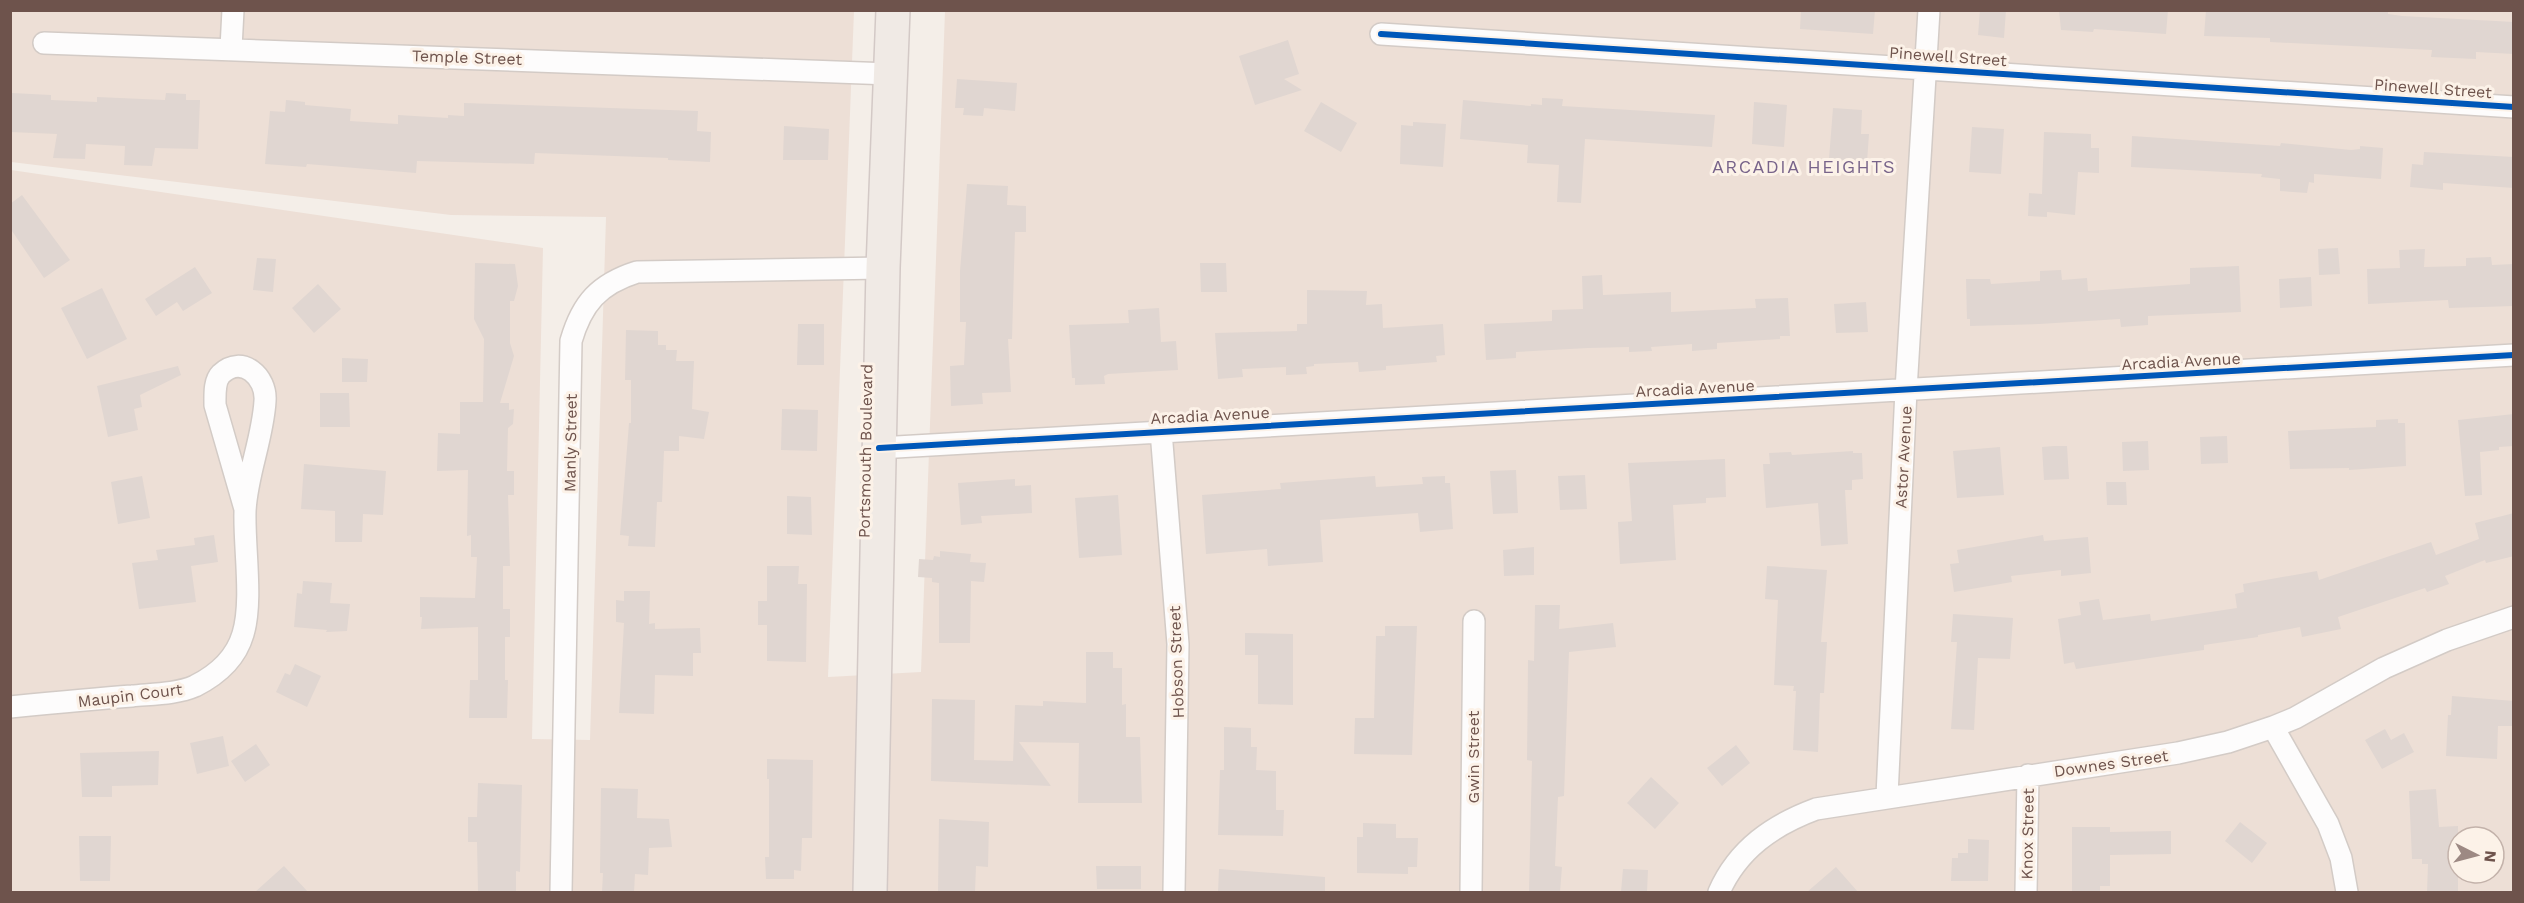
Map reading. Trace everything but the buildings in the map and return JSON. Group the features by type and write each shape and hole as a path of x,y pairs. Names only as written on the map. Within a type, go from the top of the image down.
{"main road":[{"name":"Portsmouth Boulevard","path":"870,892 883,268 893,10"}],"street":[{"path":"231,48 233,10"},
{"name":"Astor Avenue","path":"1887,796 1906,390 1929,10"},
{"name":"Pinewell Street","path":"1381,34 2514,106"},
{"name":"Temple Street","path":"44,43 231,48 890,74"},
{"name":"Manly Street","path":"561,892 571,341 577,320 588,301 605,286 620,277 637,272 883,268"},
{"name":"Arcadia Avenue","path":"879,448 2514,355"},
{"name":"Maupin Court","path":"10,707 163,693 193,687 216,674 233,654 243,634 246,612 245,509 264,417 266,389 255,372 244,368 231,368 220,375 214,405 245,509"},
{"name":"Hobson Street","path":"1161,431 1178,644 1174,892"},
{"name":"Downes Street","path":"1719,892 1741,856 1763,835 1788,819 1816,808 2178,753 2228,742 2295,718 2384,668 2447,640 2514,617"},
{"name":"Gwin Street","path":"1471,892 1474,621"},
{"path":"2273,727 2328,824 2341,858 2347,892"},
{"name":"Knox Street","path":"2026,892 2028,775"}],"shaded area":[{"path":"11,11 854,11 828,677 921,672 945,11 2513,11 2513,892 11,892 11,170 543,248 532,739 590,740 606,217 451,215 11,162"}],"cycle path":[{"path":"1381,34 2514,107"},
{"path":"879,448 2514,355"}],"district":[{"name":"ARCADIA HEIGHTS","path":"1804,167"}]}
